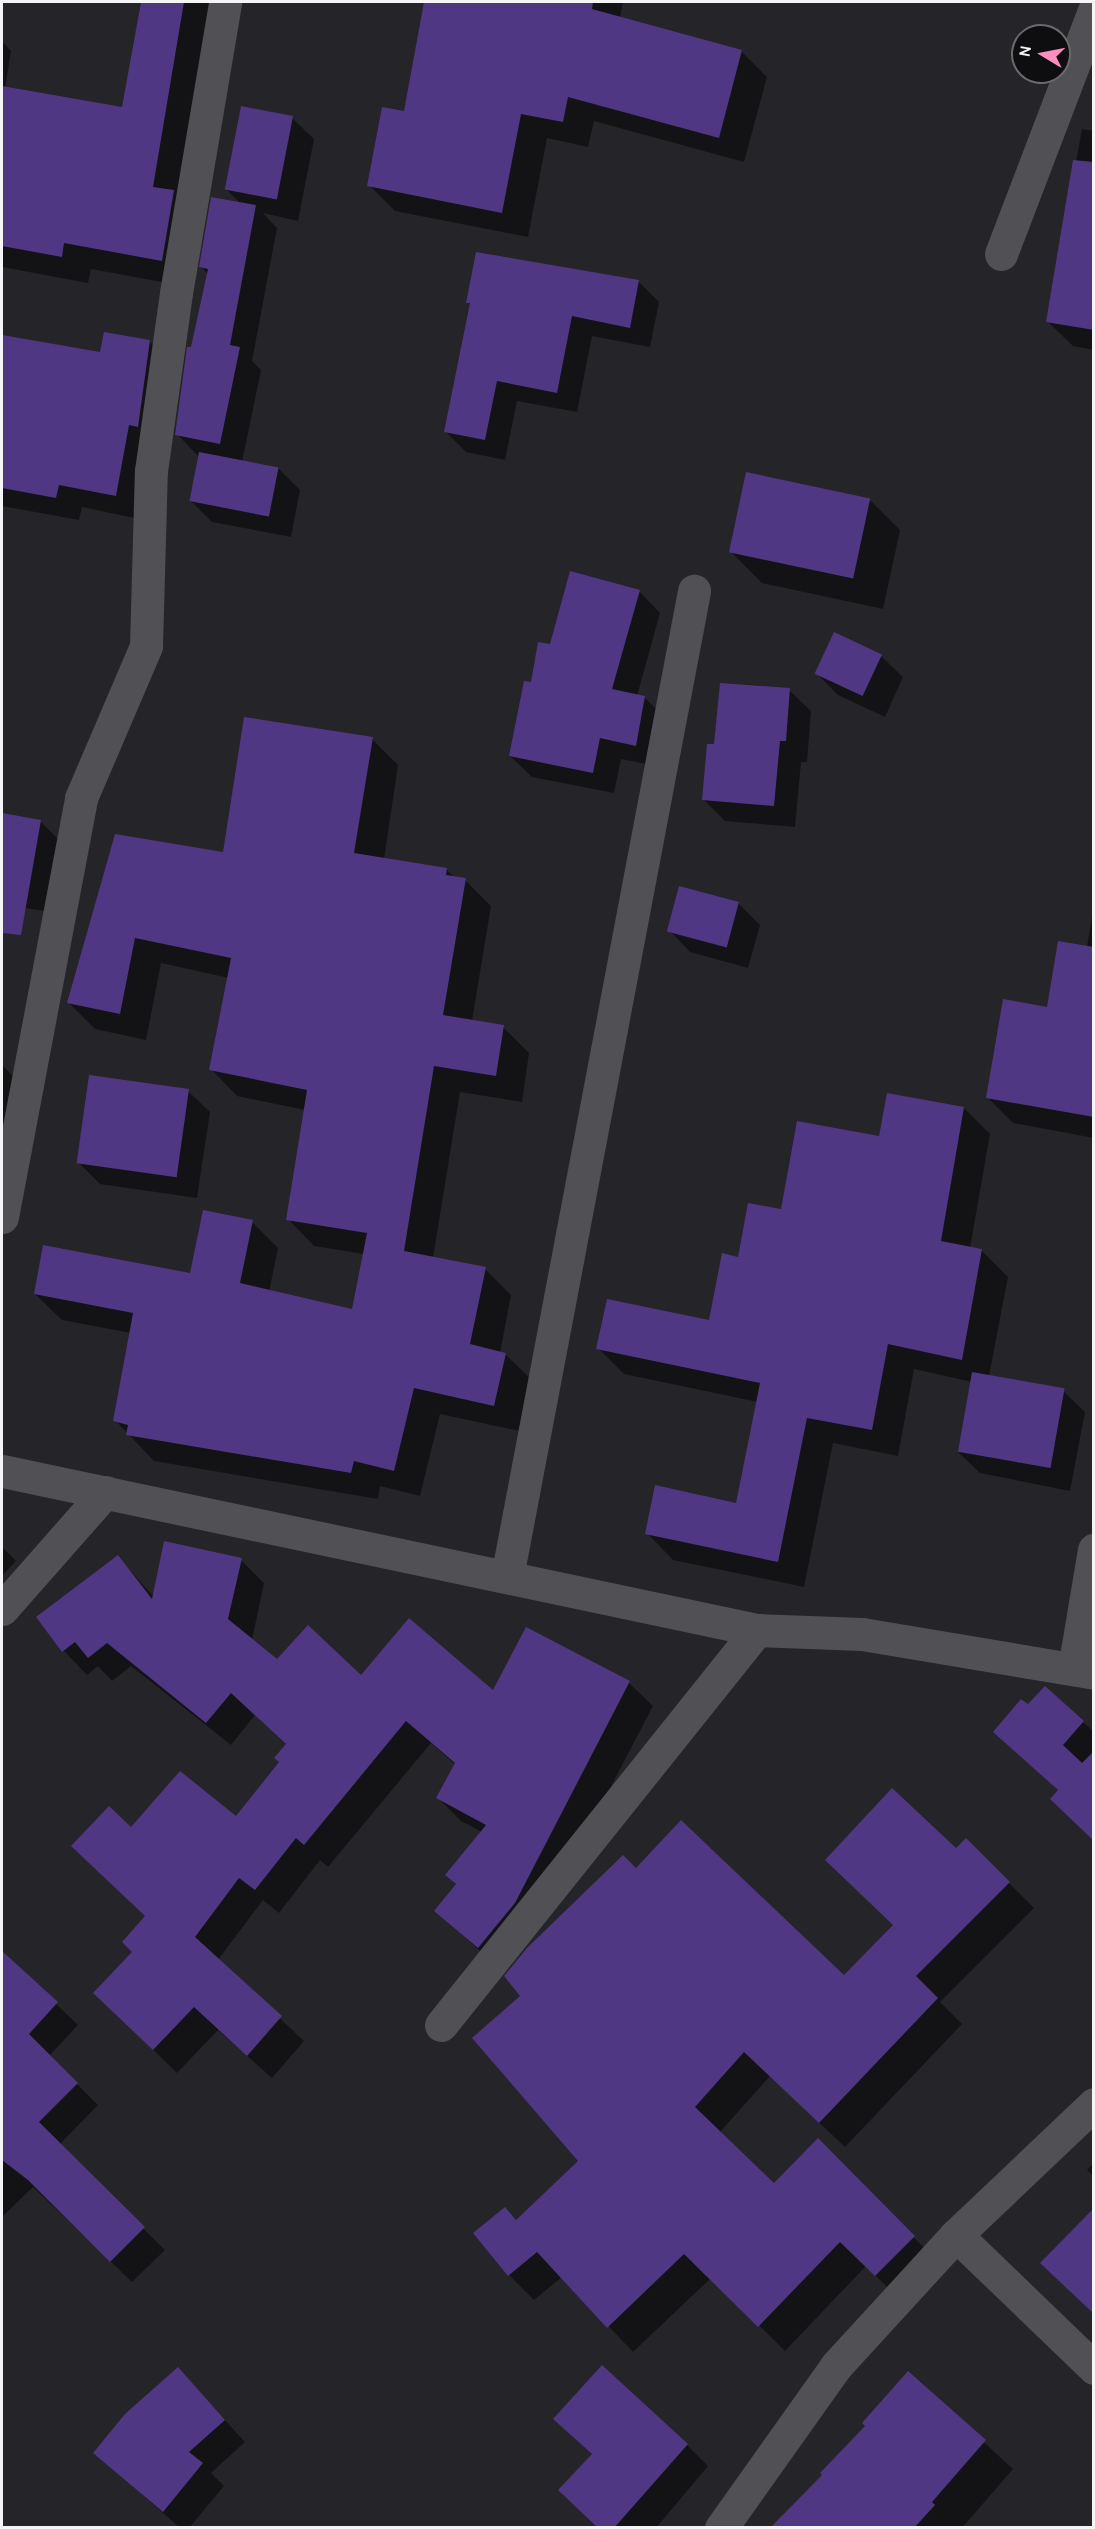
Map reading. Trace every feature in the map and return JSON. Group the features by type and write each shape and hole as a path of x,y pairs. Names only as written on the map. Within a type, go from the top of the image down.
{"street":[{"path":"2,1217 81,798 146,646 151,471 176,293 225,2"},
{"path":"1001,254 1094,11"},
{"path":"507,1577 694,591"},
{"path":"2,1471 757,1630 862,1634 1084,1671 1094,1550"},
{"path":"2,1609 105,1492"},
{"path":"441,2025 757,1630"},
{"path":"721,2528 836,2366 956,2235 1094,2104"},
{"path":"956,2235 1094,2368"}],"building":[{"path":"141,2 184,2 153,187 174,190 162,261 64,243 62,257 2,246 2,86 122,107"},
{"path":"424,2 593,2 592,9 742,50 719,138 568,97 563,122 521,114 502,213 367,186 382,107 404,111"},
{"path":"241,106 293,116 277,200 225,189"},
{"path":"1073,160 1094,162 1094,330 1046,322"},
{"path":"211,197 256,205 230,345 240,347 220,444 175,435 187,347 191,347 208,269 199,267"},
{"path":"476,252 639,280 630,328 572,316 557,393 497,381 485,440 444,432 470,303 466,303"},
{"path":"104,332 150,340 138,427 129,425 116,496 59,485 56,498 2,488 2,335 100,352"},
{"path":"199,452 279,467 269,517 189,501"},
{"path":"746,472 870,498 853,579 729,552"},
{"path":"570,571 640,590 612,689 645,696 636,746 600,738 593,773 509,756 524,681 531,682 538,642 550,644"},
{"path":"834,632 882,654 863,696 815,674"},
{"path":"720,683 790,688 786,741 780,741 774,806 702,800 707,744 714,744"},
{"path":"244,717 373,737 354,853 447,868 446,875 466,878 443,1015 504,1025 496,1076 434,1066 404,1251 486,1267 470,1344 506,1353 494,1406 414,1388 394,1471 354,1461 351,1473 126,1435 128,1425 113,1421 133,1313 34,1294 43,1245 190,1273 203,1210 253,1220 240,1283 352,1309 367,1233 286,1220 307,1090 209,1070 231,958 135,938 120,1014 67,1003 115,834 223,852"},
{"path":"2,813 41,820 21,935 2,933"},
{"path":"679,886 739,902 727,947 667,931"},
{"path":"1058,941 1094,947 1094,1117 986,1098 1003,999 1047,1007"},
{"path":"89,1075 189,1089 177,1177 77,1163"},
{"path":"887,1093 964,1107 941,1241 982,1249 962,1360 888,1344 872,1430 807,1418 778,1562 645,1534 655,1485 736,1503 760,1383 596,1349 607,1299 709,1320 722,1253 738,1257 748,1203 781,1209 797,1121 879,1136"},
{"path":"972,1372 1065,1388 1051,1468 958,1452"},
{"path":"164,1541 242,1558 228,1619 277,1659 308,1625 361,1675 409,1618 493,1690 526,1627 630,1681 515,1903 478,1948 434,1911 456,1884 445,1875 486,1825 436,1798 455,1763 406,1721 304,1845 296,1838 255,1890 239,1878 195,1937 282,2016 247,2056 194,2007 153,2050 93,1993 132,1952 122,1942 145,1916 71,1846 109,1806 131,1827 180,1771 236,1816 279,1762 274,1758 286,1744 231,1693 206,1723 107,1643 88,1658 75,1642 62,1652 36,1617 118,1555 152,1599"},
{"path":"1045,1686 1084,1721 1063,1745 1082,1763 1094,1751 1094,1841 1050,1799 1058,1790 993,1732 1021,1699 1028,1704"},
{"path":"892,1788 956,1848 966,1838 1010,1882 916,1976 938,1998 819,2123 744,2052 695,2107 774,2183 818,2138 915,2236 875,2276 840,2242 758,2327 684,2254 607,2328 537,2252 508,2276 473,2233 505,2207 516,2220 578,2161 472,2038 520,1996 504,1976 527,1948 623,1855 636,1868 681,1820 844,1975 893,1925 825,1860"},
{"path":"2,1951 58,2002 29,2034 78,2083 39,2122 145,2227 110,2262 28,2180 2,2160"},
{"path":"1094,2208 1094,2314 1040,2263"},
{"path":"602,2365 688,2444 614,2528 598,2528 558,2490 592,2454 553,2419"},
{"path":"178,2367 225,2420 189,2452 203,2463 163,2512 93,2453 125,2414"},
{"path":"908,2371 986,2440 932,2502 935,2505 914,2528 770,2528 822,2475 820,2473 865,2426 862,2423"}]}
